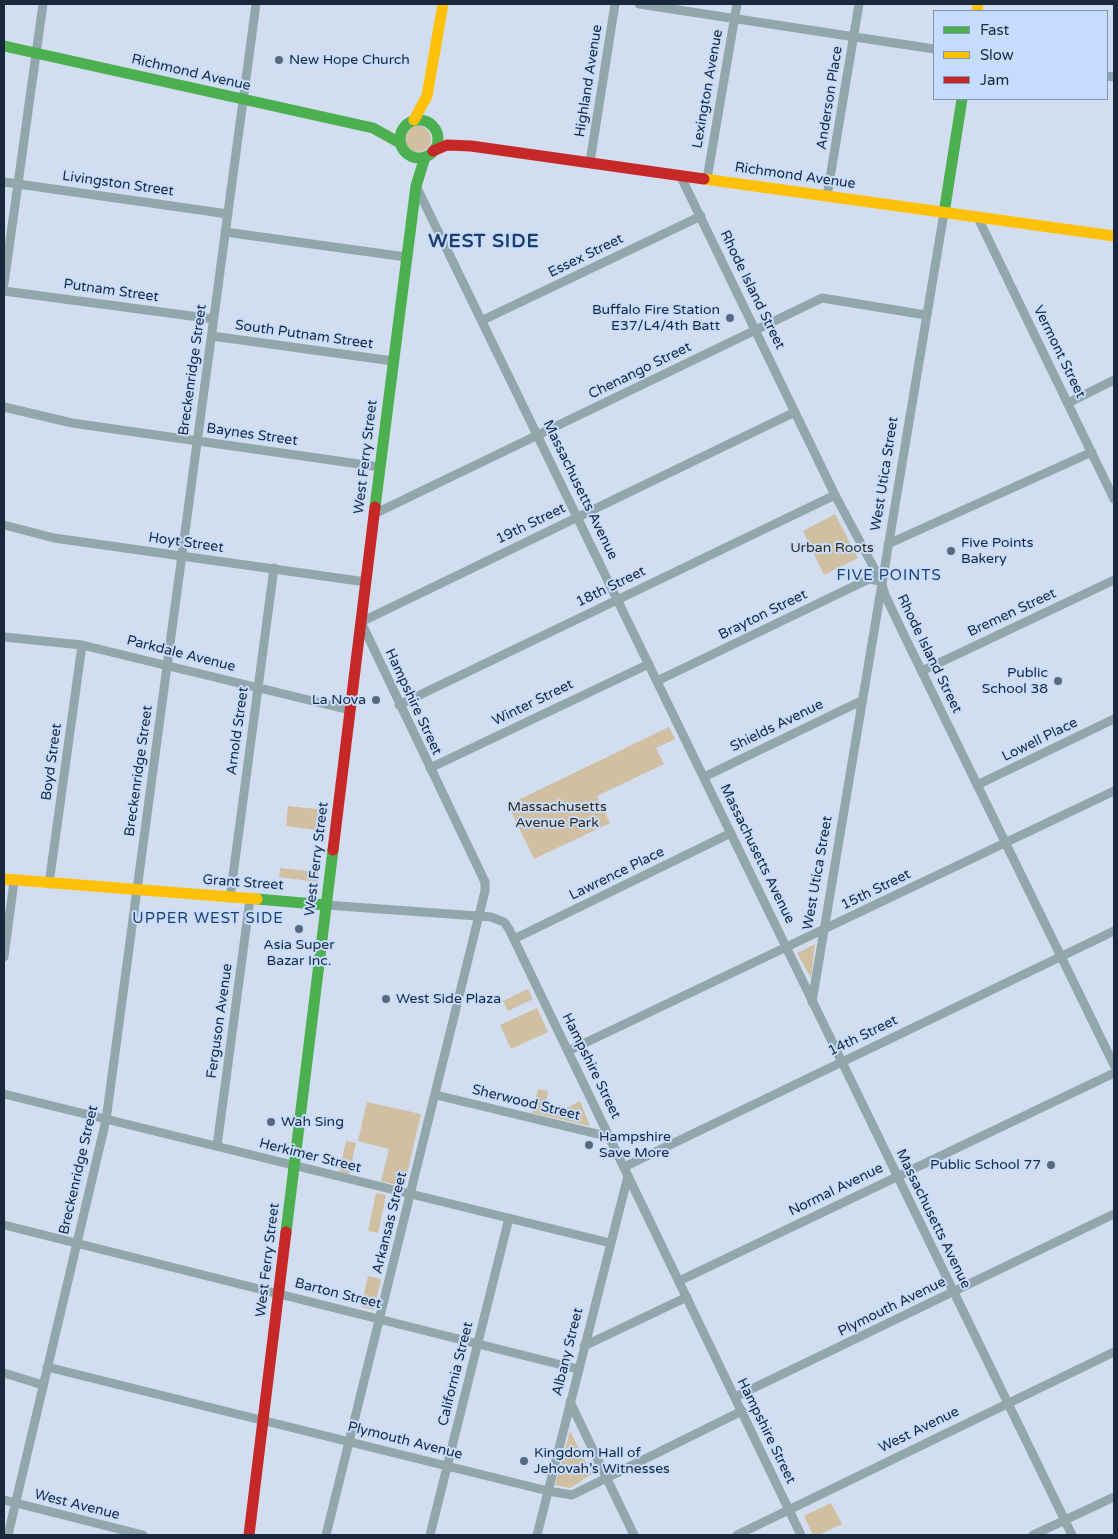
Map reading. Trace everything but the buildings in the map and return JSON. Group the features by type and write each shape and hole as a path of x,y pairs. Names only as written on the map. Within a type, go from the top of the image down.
{"street":[{"path":"4,283 43,4"},
{"name":"Breckenridge Street","path":"8,1535 106,1120 256,4"},
{"path":"427,96 433,128 438,140 429,154 414,158 407,154 400,143 400,134 404,127 414,120 427,96 443,4"},
{"name":"Highland Avenue","path":"590,162 615,4"},
{"path":"639,4 933,49"},
{"name":"Lexington Avenue","path":"707,179 737,4"},
{"name":"Anderson Place","path":"827,196 859,4"},
{"name":"Richmond Avenue","path":"4,46 373,128 404,127"},
{"name":"West Utica Street","path":"812,1002 962,100"},
{"path":"414,120 423,120 433,128"},
{"name":"Richmond Avenue","path":"373,128 400,143"},
{"name":"Richmond Avenue","path":"433,128 448,138 471,146"},
{"name":"Richmond Avenue","path":"429,154 447,145 471,146 1114,236"},
{"name":"West Ferry Street","path":"249,1535 416,186 416,174 407,154"},
{"name":"West Ferry Street","path":"416,186 429,154"},
{"name":"Rhode Island Street","path":"680,175 835,495 881,581 885,595 922,672 1114,1065"},
{"name":"Livingston Street","path":"4,182 228,214"},
{"name":"Massachusetts Avenue","path":"416,186 483,320 1006,1403 1072,1535"},
{"name":"Essex Street","path":"483,320 701,216"},
{"name":"Vermont Street","path":"978,218 1114,499"},
{"path":"225,232 406,257"},
{"name":"Putnam Street","path":"4,291 214,319"},
{"name":"Chenango Street","path":"374,514 822,298 926,315"},
{"name":"South Putnam Street","path":"212,336 393,361"},
{"path":"1068,403 1114,380"},
{"name":"Baynes Street","path":"4,407 72,423 380,466"},
{"name":"19th Street","path":"361,622 795,412"},
{"path":"888,544 1092,452"},
{"name":"18th Street","path":"399,705 835,495"},
{"name":"Hoyt Street","path":"4,525 54,538 366,582"},
{"name":"Arnold Street","path":"230,898 274,568"},
{"name":"Brayton Street","path":"657,681 869,579 881,581"},
{"name":"Bremen Street","path":"922,672 1114,580"},
{"name":"Hampshire Street","path":"361,622 485,882 486,892 481,916 491,917 504,922 514,939 801,1535"},
{"name":"Parkdale Avenue","path":"4,637 82,645 350,710"},
{"name":"Boyd Street","path":"49,884 82,645"},
{"name":"Winter Street","path":"430,768 649,664"},
{"name":"Shields Avenue","path":"704,777 863,700"},
{"name":"Lowell Place","path":"977,785 1114,719"},
{"name":"15th Street","path":"568,1051 1114,791"},
{"name":"Lawrence Place","path":"514,939 731,833"},
{"path":"4,956 9,880"},
{"name":"Grant Street","path":"9,880 481,916"},
{"name":"Ferguson Avenue","path":"216,1146 250,899"},
{"name":"Arkansas Street","path":"326,1535 481,916"},
{"name":"14th Street","path":"626,1171 842,1062 1114,930"},
{"name":"Normal Avenue","path":"679,1281 1114,1072"},
{"name":"Herkimer Street","path":"4,1094 610,1243"},
{"name":"Sherwood Street","path":"436,1095 610,1137"},
{"name":"Albany Street","path":"537,1535 610,1243 626,1171"},
{"name":"Plymouth Avenue","path":"735,1398 1114,1214"},
{"name":"California Street","path":"430,1535 509,1218"},
{"name":"Barton Street","path":"4,1225 578,1369"},
{"path":"584,1346 687,1297"},
{"name":"West Avenue","path":"737,1535 1114,1352"},
{"name":"Plymouth Avenue","path":"47,1367 548,1491 572,1495 742,1411"},
{"path":"4,1373 43,1385"},
{"path":"570,1402 634,1535"},
{"path":"1033,1535 1114,1497"},
{"name":"West Avenue","path":"4,1500 143,1535"}],"green space":[{"path":"418,126 427,130 431,139 427,148 418,152 409,148 405,139 409,130"},
{"name":"Urban Roots","path":"835,514 858,558 824,575 803,531"},
{"name":"Massachusetts Avenue Park","path":"669,727 675,739 656,748 664,764 597,796 610,823 534,859 508,805"},
{"path":"288,806 325,810 323,831 286,826"},
{"path":"280,868 318,872 317,882 279,877"},
{"path":"815,944 811,978 797,953"},
{"path":"528,989 533,999 508,1011 503,1001"},
{"path":"537,1008 548,1032 511,1049 500,1025"},
{"path":"538,1089 548,1091 546,1104 552,1105 555,1114 580,1101 590,1126 532,1113"},
{"path":"367,1102 421,1114 404,1187 381,1181 389,1149 358,1141"},
{"path":"346,1141 356,1143 349,1175 339,1172"},
{"path":"376,1193 386,1195 378,1233 368,1231"},
{"path":"368,1276 381,1279 374,1310 361,1307"},
{"path":"570,1431 592,1474 570,1488 555,1485"},
{"path":"831,1503 842,1524 819,1535 813,1535 804,1516"}],"traffic: fast":[{"path":"4,46 373,128 400,143"},
{"path":"944,213 962,100"},
{"path":"419,120 426,121 432,126 437,132 438,139 437,146 432,152 426,157 419,158 412,157 406,152 401,146 400,139 401,132 406,126 412,121 419,120"},
{"path":"375,507 416,186 425,157"},
{"path":"286,1232 333,850"},
{"path":"257,899 326,905"}],"traffic: slow":[{"path":"414,120 427,96 443,4"},
{"path":"977,10 978,4"},
{"path":"704,179 1114,236"},
{"path":"4,879 257,899"}],"traffic: jam":[{"path":"433,151 447,145 471,146 704,179"},
{"path":"333,850 375,507"},
{"path":"249,1535 286,1232"}],"place":[{"name":"New Hope Church","path":"279,60"},
{"name":"Buffalo Fire Station E37/L4/4th Batt","path":"730,318"},
{"name":"Five Points Bakery","path":"951,551"},
{"name":"Public School 38","path":"1058,681"},
{"name":"La Nova","path":"376,700"},
{"name":"Asia Super Bazar Inc.","path":"299,929"},
{"name":"West Side Plaza","path":"386,999"},
{"name":"Wah Sing","path":"271,1122"},
{"name":"Hampshire Save More","path":"589,1145"},
{"name":"Public School 77","path":"1051,1165"},
{"name":"Kingdom Hall of Jehovah’s Witnesses","path":"524,1461"}],"district":[{"name":"WEST SIDE","path":"484,242"},
{"name":"FIVE POINTS","path":"889,576"},
{"name":"UPPER WEST SIDE","path":"208,919"}]}
